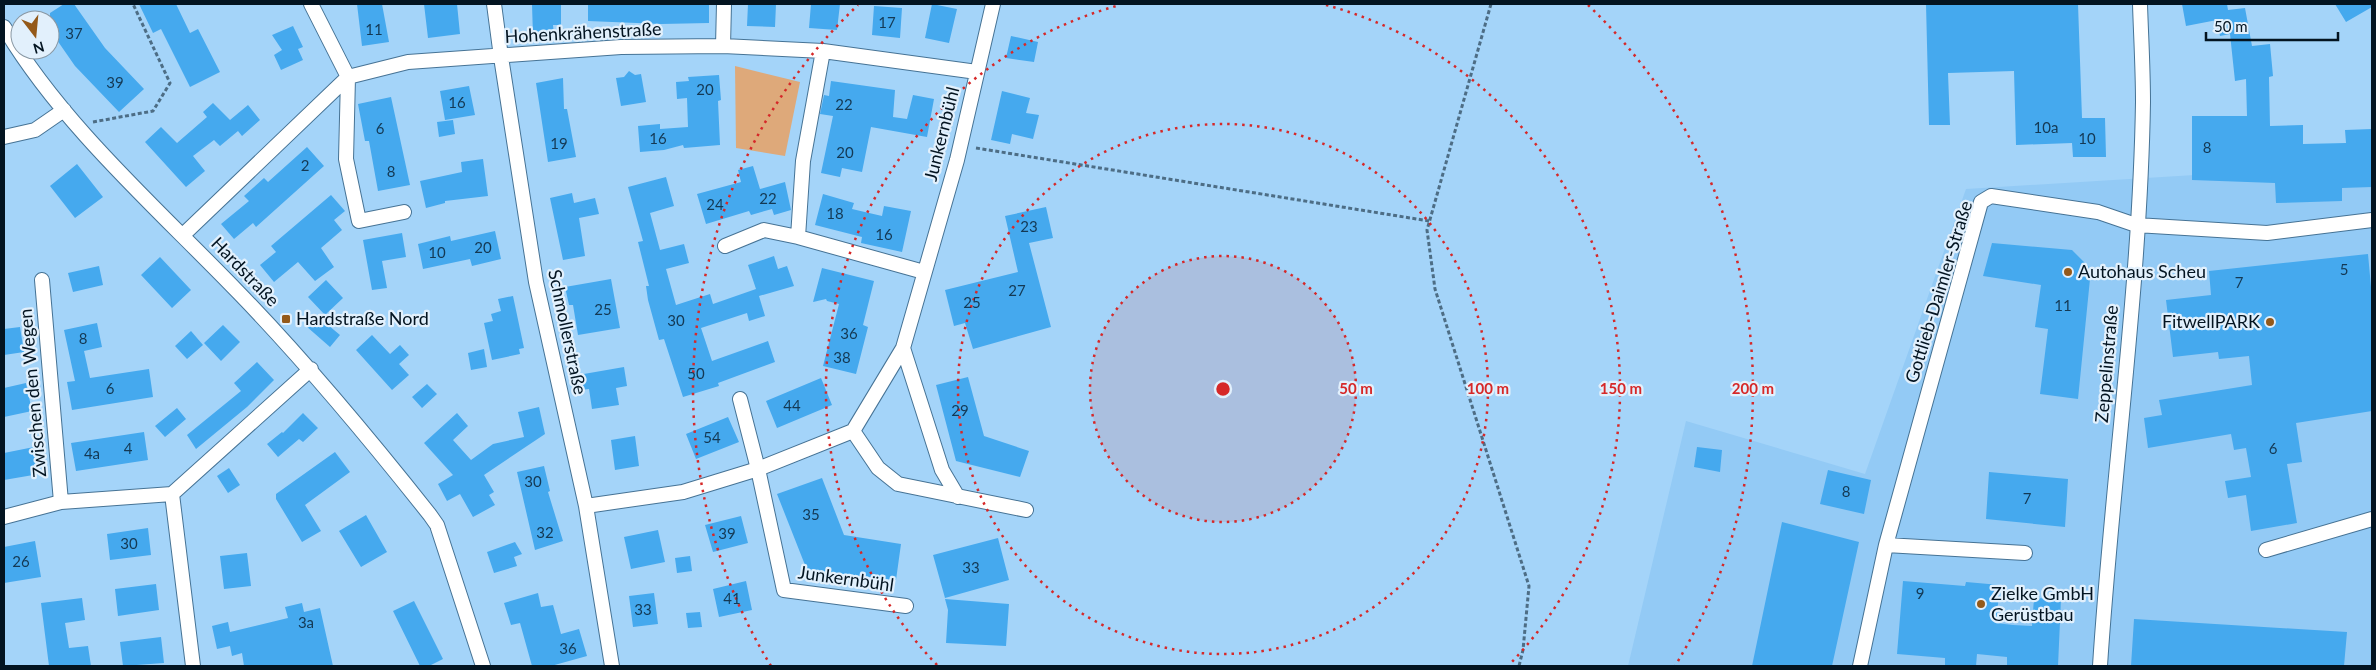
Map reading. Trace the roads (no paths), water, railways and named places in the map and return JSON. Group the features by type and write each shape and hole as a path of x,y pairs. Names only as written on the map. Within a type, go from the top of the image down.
{"street":[{"path":"311,4 348,77 346,159 359,227 404,212"},
{"name":"Schmollerstraße","path":"494,4 500,57 536,282 586,506 612,666"},
{"path":"723,46 724,4"},
{"name":"Junkernbühl","path":"853,431 903,348 960,145 993,4"},
{"name":"Zeppelinstraße","path":"2100,666 2106,568 2127,360 2136,225 2143,102 2140,4"},
{"name":"Hardstraße","path":"4,26 79,129 183,234 311,370 349,413 437,525 483,666"},
{"name":"Hohenkrähenstraße","path":"183,234 348,77 408,62 621,47 723,46 823,51 977,72"},
{"path":"798,238 803,162 823,51"},
{"path":"4,137 35,130 64,110"},
{"name":"Gottlieb-Daimler-Straße","path":"1860,666 1886,545 1982,202 1991,196 2098,212 2136,225 2267,233 2372,220"},
{"path":"725,246 764,230 924,272"},
{"name":"Zwischen den Wegen","path":"42,280 61,502"},
{"path":"903,348 942,470 958,497"},
{"path":"4,517 61,502 172,494 311,370"},
{"name":"Junkernbühl","path":"740,399 758,469 784,590 906,606"},
{"path":"586,506 683,492 758,469 853,431 878,468 898,484 1026,510"},
{"path":"172,494 193,666"},
{"path":"2266,550 2372,519"},
{"path":"1886,545 2025,553"}],"place":[{"name":"Autohaus Scheu","path":"2068,272"},
{"name":"Hardstraße Nord","path":"286,319"},
{"name":"FitwellPARK","path":"2270,322"},
{"name":"Zielke GmbH Gerüstbau","path":"1981,604"}]}
